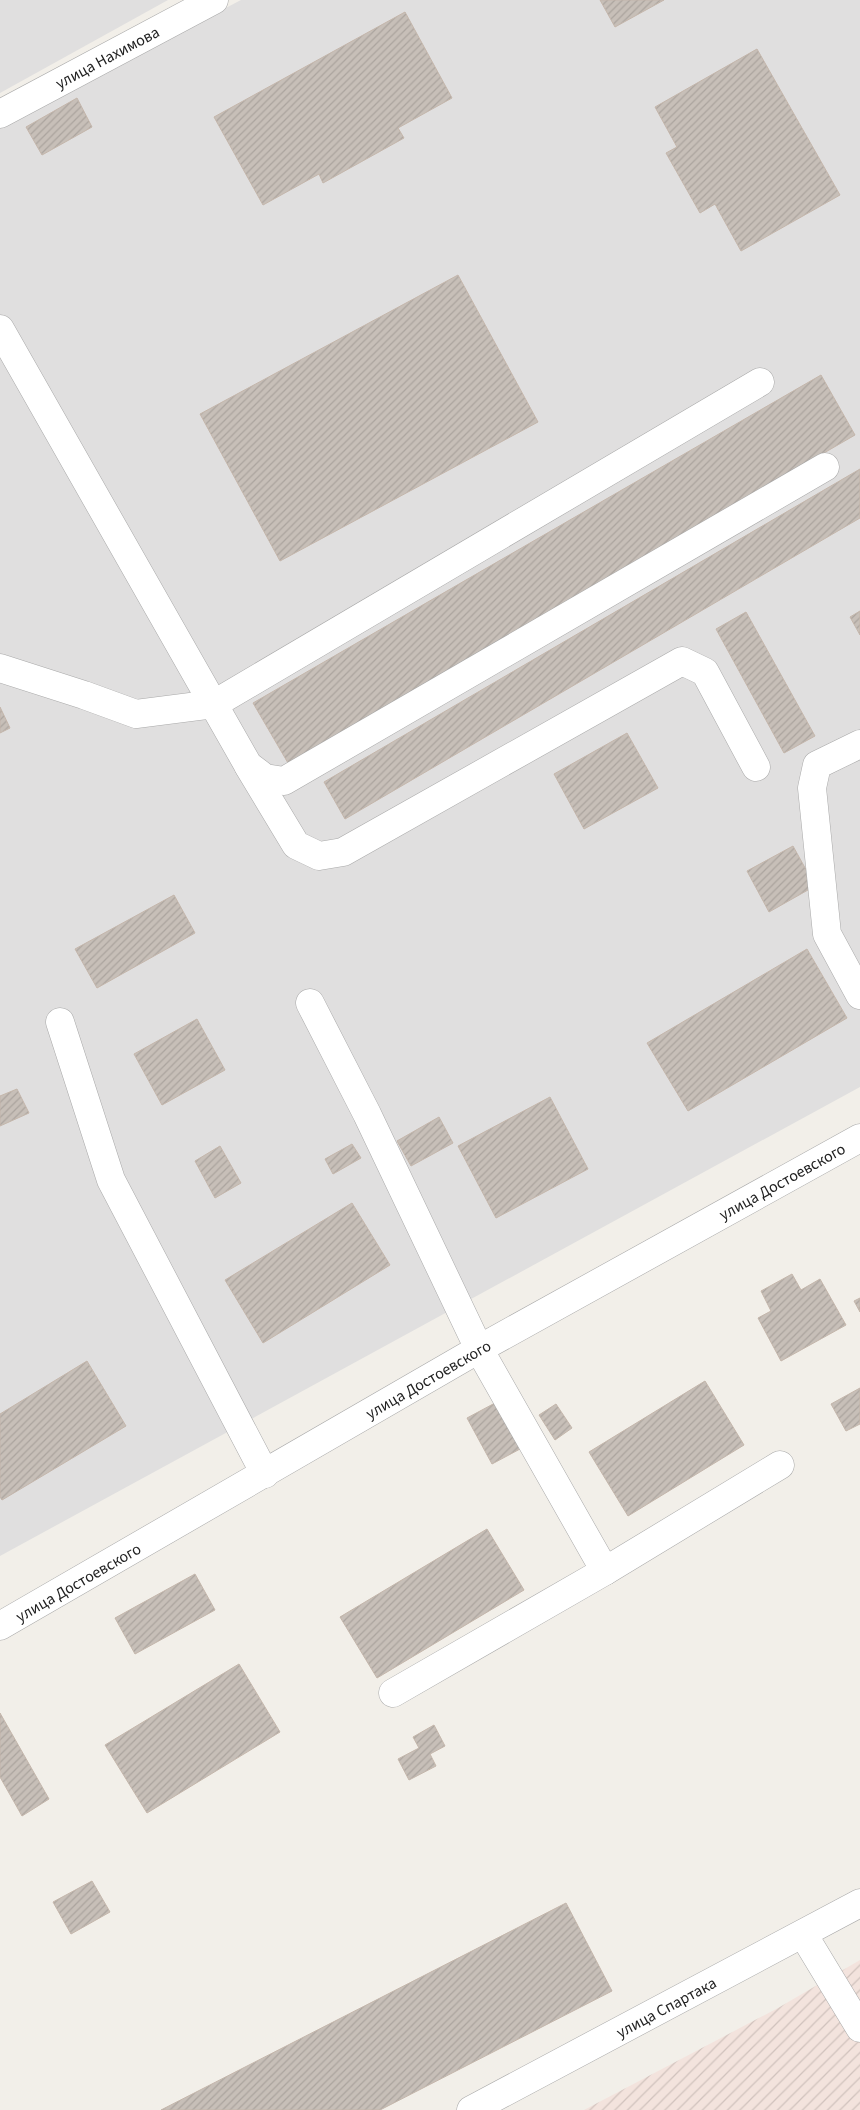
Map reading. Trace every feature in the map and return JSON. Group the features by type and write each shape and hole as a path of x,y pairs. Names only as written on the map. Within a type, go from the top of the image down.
{"street":[{"name":"улица Нахимова","path":"0,114 214,0"},
{"path":"0,329 248,766 296,845 319,856 343,852 682,661 704,672 756,767"},
{"path":"0,668 136,714 214,704 760,382"},
{"path":"248,766 265,778 284,781 825,467"},
{"path":"860,744 817,765 812,788 827,934 860,995"},
{"path":"310,1003 368,1114 479,1349 605,1571"},
{"path":"60,1022 111,1180 265,1474"},
{"name":"улица Достоевского","path":"0,1626 479,1349 860,1138"},
{"path":"393,1693 605,1571 780,1466"},
{"name":"улица Спартака","path":"471,2110 860,1903"},
{"path":"803,1934 860,2028"}],"shaded area":[{"path":"0,0 168,0 0,93"},
{"path":"241,0 860,0 860,1087 0,1556 0,126"},
{"path":"860,1960 860,2110 584,2110 778,2008"}],"building":[{"path":"600,0 664,0 615,27"},
{"path":"405,12 452,98 398,128 404,138 323,183 319,174 263,205 214,117"},
{"path":"757,49 840,195 741,251 715,204 700,213 666,153 677,147 655,107"},
{"path":"77,98 92,127 42,155 26,127"},
{"path":"458,275 538,422 280,561 200,414"},
{"path":"821,375 855,435 288,763 253,703"},
{"path":"860,469 860,518 345,819 324,782"},
{"path":"860,611 860,635 850,617"},
{"path":"746,612 815,736 784,753 716,629"},
{"path":"0,707 10,728 0,733"},
{"path":"627,733 658,788 584,829 554,774"},
{"path":"793,846 815,886 769,912 747,871"},
{"path":"174,895 195,933 97,988 75,949"},
{"path":"807,949 847,1018 688,1111 647,1043"},
{"path":"197,1019 225,1070 162,1105 134,1054"},
{"path":"17,1089 29,1113 0,1126 0,1096"},
{"path":"550,1097 588,1169 496,1218 458,1146"},
{"path":"439,1117 453,1143 411,1166 397,1141"},
{"path":"352,1144 361,1158 333,1174 325,1159"},
{"path":"220,1146 241,1183 215,1198 195,1161"},
{"path":"352,1203 390,1265 263,1343 225,1280"},
{"path":"792,1274 801,1290 820,1279 846,1325 781,1361 758,1318 771,1311 761,1291"},
{"path":"860,1298 860,1312 854,1301"},
{"path":"87,1361 126,1426 2,1500 0,1497 0,1414"},
{"path":"705,1381 744,1445 628,1516 589,1452"},
{"path":"860,1388 860,1424 846,1431 831,1404"},
{"path":"495,1403 520,1449 492,1464 467,1418"},
{"path":"556,1404 572,1428 555,1440 539,1415"},
{"path":"487,1529 524,1590 377,1678 340,1617"},
{"path":"195,1574 215,1610 135,1654 115,1618"},
{"path":"239,1664 280,1732 147,1813 105,1745"},
{"path":"0,1713 49,1799 22,1816 0,1777"},
{"path":"434,1725 445,1746 430,1754 436,1766 409,1780 398,1759 419,1748 413,1737"},
{"path":"92,1881 110,1912 71,1934 53,1902"},
{"path":"566,1903 612,1991 380,2110 161,2110"}]}
